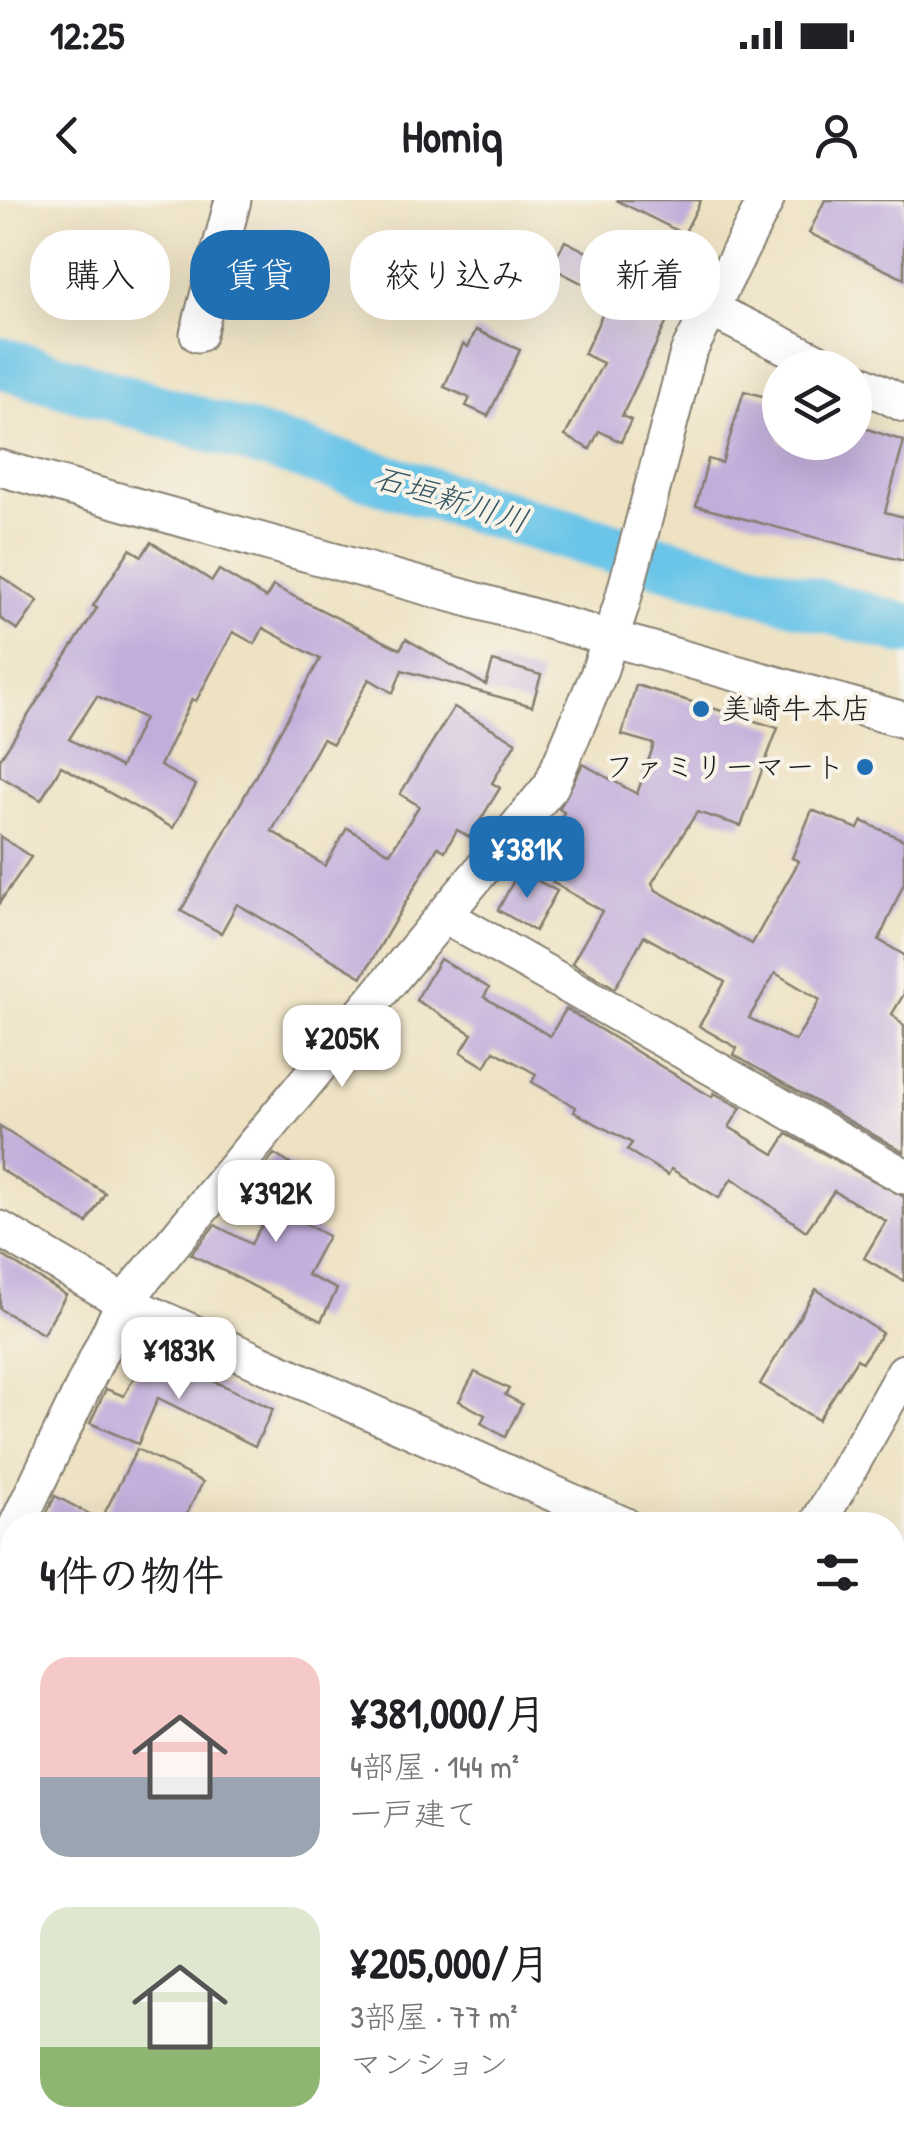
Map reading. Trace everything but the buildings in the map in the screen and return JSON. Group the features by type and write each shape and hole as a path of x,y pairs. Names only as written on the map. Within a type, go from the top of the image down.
{"street":[{"path":"198,334 233,200"},
{"path":"720,294 766,200"},
{"path":"720,314 793,350"},
{"path":"23,1512 124,1302 551,786 616,620 661,470 688,353 706,320"},
{"path":"872,388 904,404"},
{"path":"0,468 616,620 904,720"},
{"path":"445,916 904,1176"},
{"path":"0,1229 124,1302 595,1512"},
{"path":"824,1512 904,1372"}],"waterway":[{"name":"石垣新川川","path":"0,362 551,530 904,629"}],"place":[{"name":"美崎牛本店","path":"701,709"},
{"name":"ファミリーマート","path":"865,767"}]}
